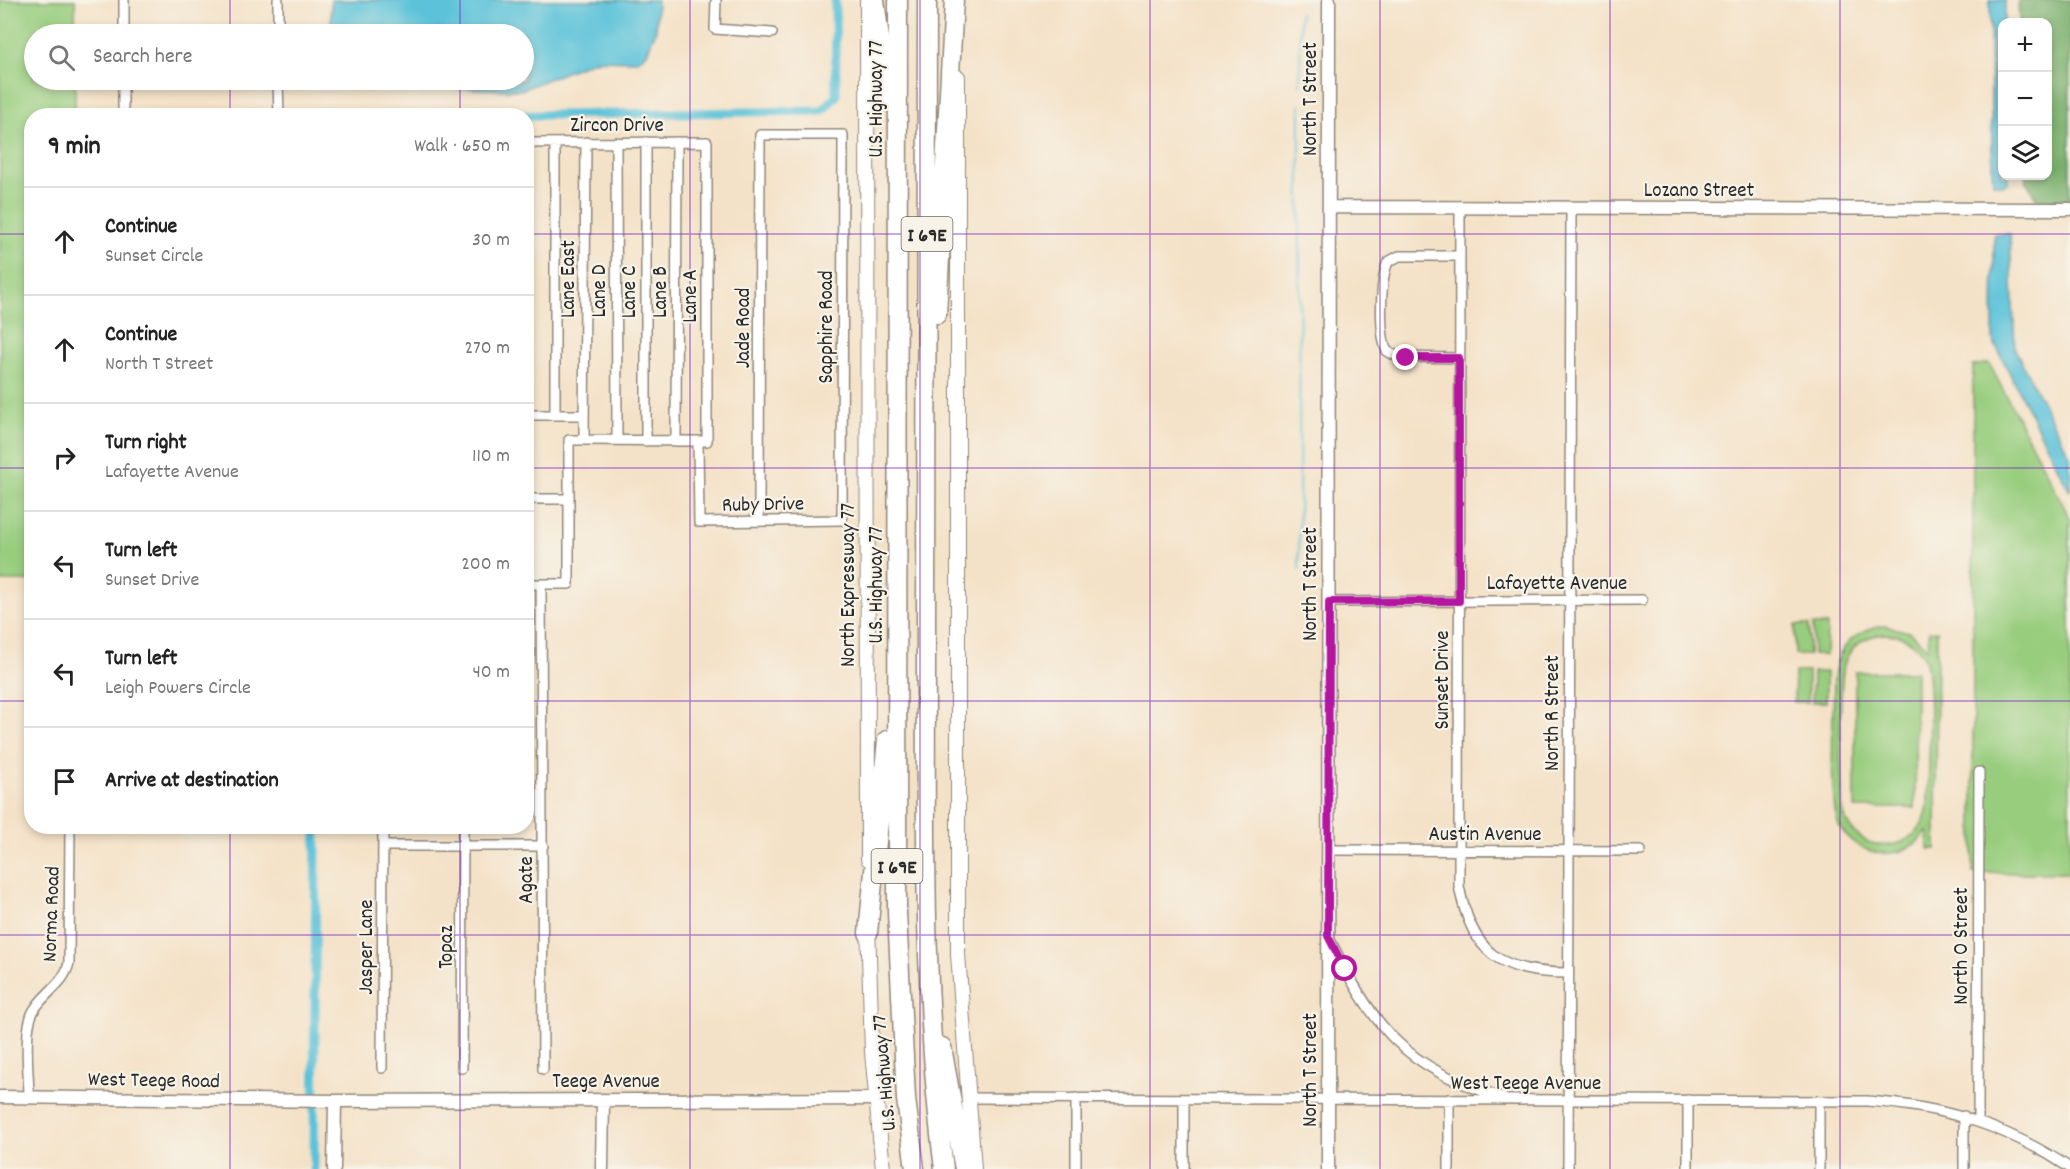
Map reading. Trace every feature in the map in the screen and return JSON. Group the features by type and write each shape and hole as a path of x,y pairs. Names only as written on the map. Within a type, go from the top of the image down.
{"highway":[{"path":"875,0 889,104 898,271"},
{"name":"U.S. Highway 77","path":"898,0 897,562 900,1004 906,1099 915,1169"},
{"name":"I 69E","path":"927,0 926,468 929,979 935,1099 944,1169"},
{"path":"926,468 943,241 956,0"},
{"path":"868,933 889,718 897,562"},
{"path":"929,979 964,1169"}],"main road":[{"name":"North Expressway 77","path":"867,0 868,933 871,1042 884,1169"},
{"path":"956,0 957,954 974,1169"}],"street":[{"path":"124,0 124,24"},
{"path":"278,0 278,24"},
{"path":"716,0 715,29 772,33"},
{"name":"North T Street","path":"1328,1169 1329,0"},
{"path":"123,90 123,108"},
{"path":"279,90 279,108"},
{"name":"Jade Road","path":"759,521 760,135 843,135"},
{"name":"Sapphire Road","path":"842,520 843,135"},
{"name":"Zircon Drive","path":"534,142 707,142"},
{"path":"555,142 555,415"},
{"name":"Lane East","path":"584,440 586,142"},
{"name":"Lane D","path":"616,142 617,440"},
{"name":"Lane C","path":"646,142 646,441"},
{"name":"Lane B","path":"676,441 677,142"},
{"name":"Lane A","path":"698,441 707,441 707,142"},
{"name":"Lozano Street","path":"1329,207 2070,209"},
{"name":"Sunset Drive","path":"1460,208 1459,886 1464,911 1484,947 1500,959 1518,967 1537,972 1568,973"},
{"name":"North R Street","path":"1568,1169 1571,208"},
{"path":"1459,256 1399,256 1388,262 1383,277 1383,338 1387,351 1398,357 1459,358"},
{"path":"534,415 584,415"},
{"path":"534,584 569,584 569,440 698,441"},
{"name":"Ruby Drive","path":"698,441 699,522 842,520"},
{"path":"534,499 569,499"},
{"name":"Agate","path":"541,584 543,1069"},
{"name":"Lafayette Avenue","path":"1329,602 1642,600"},
{"name":"North O Street","path":"1978,1120 1979,772"},
{"name":"Norma Road","path":"29,1098 30,1022 37,1007 64,977 69,963 70,834"},
{"name":"Jasper Lane","path":"382,1068 383,834"},
{"name":"Topaz","path":"462,1068 463,834"},
{"path":"383,846 543,846"},
{"name":"Austin Avenue","path":"1328,850 1641,851"},
{"path":"1328,936 1359,994 1381,1027 1403,1048 1442,1074 1470,1088 1513,1100"},
{"name":"West Teege Road","path":"0,1097 331,1100"},
{"name":"West Teege Avenue","path":"967,1098 1328,1098 1899,1103 1978,1120 2019,1138 2070,1168"},
{"path":"1076,1098 1076,1169"},
{"name":"Teege Avenue","path":"331,1100 876,1099"},
{"path":"1184,1099 1185,1169"},
{"path":"1449,1099 1449,1169"},
{"path":"331,1100 334,1169"},
{"path":"602,1169 603,1100"},
{"path":"1688,1100 1688,1169"},
{"path":"1819,1101 1820,1169"},
{"path":"1964,1116 1964,1169"}],"green space":[{"path":"0,0 75,0 75,24 24,24 24,90 75,90 75,108 24,108 24,581 0,581"},
{"path":"2018,0 2070,0 2070,200 2037,200 2026,181 2052,180 2052,18 2019,18"},
{"path":"1989,363 2070,518 2070,873 1973,873 1973,366"},
{"path":"1795,625 1809,625 1809,655 1795,655"},
{"path":"1813,625 1827,625 1826,655 1813,655"},
{"path":"1885,626 1909,632 1928,649 1929,631 1937,631 1936,849 1928,849 1928,831 1913,845 1901,851 1880,853 1856,844 1846,836 1839,825 1834,797 1832,754 1836,666 1844,648 1850,641 1865,631","holes":["1892,635 1908,640 1917,647 1924,657 1927,668 1930,704 1928,803 1923,821 1914,835 1900,843 1885,845 1870,843 1857,835 1847,822 1842,803 1841,705 1844,668 1850,652 1858,643 1868,638"]},
{"path":"1795,672 1808,672 1808,702 1794,702"},
{"path":"1813,672 1826,672 1826,702 1812,702"},
{"path":"1855,672 1916,672 1915,808 1855,808"}],"water":[{"path":"331,0 657,0 656,30 647,53 637,61 596,60 534,85 534,24 331,24"},
{"path":"1990,0 2005,0 2005,18 1998,18 1998,180 2008,180 2008,183 2001,185 1993,183"},
{"path":"1994,234 2010,234 2015,349 2070,456 2070,492 1993,340"}],"waterway":[{"path":"534,115 822,111 836,96 835,0"},
{"path":"1300,13 1300,85"},
{"path":"1299,569 1300,105"},
{"path":"314,1169 316,834"}],"route":[{"path":"1345,969 1328,936 1329,602 1459,601 1459,358 1406,358"}]}
